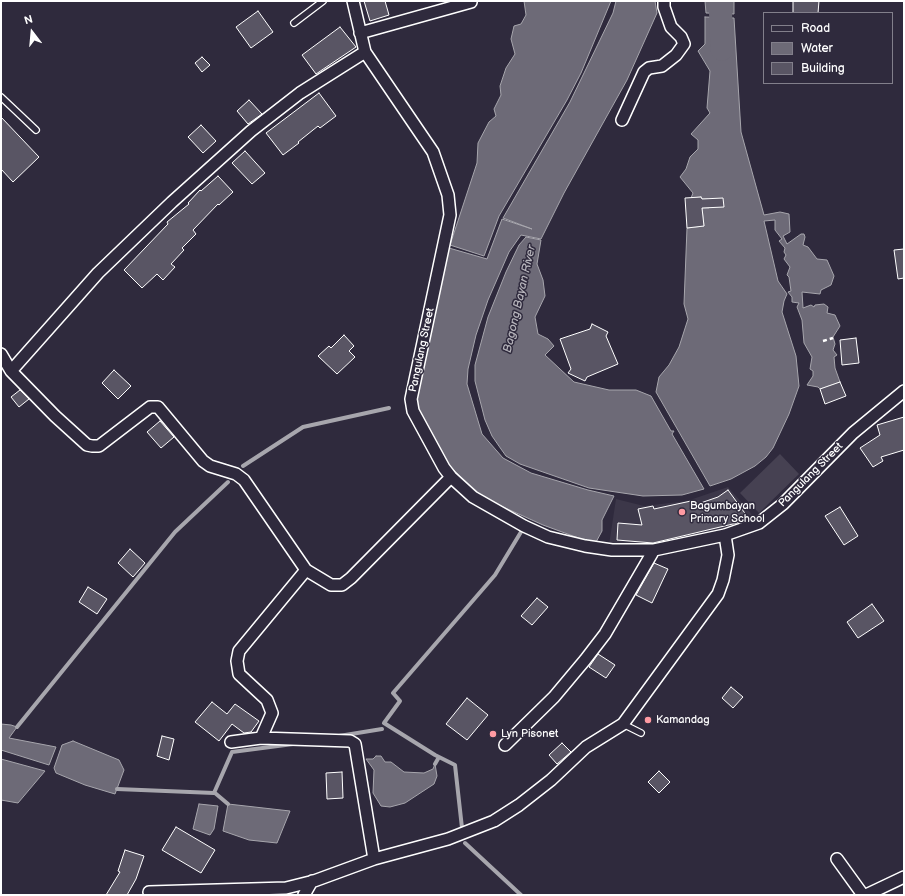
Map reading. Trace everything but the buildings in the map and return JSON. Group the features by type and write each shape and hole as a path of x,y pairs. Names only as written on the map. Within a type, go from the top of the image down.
{"street":[{"name":"Pangulang Street","path":"353,1 365,52 433,152 448,195 450,215 411,399 413,411 444,468 451,477 483,503 548,537 585,546 612,550 654,550 724,535 759,524 783,504 853,433 904,391"},
{"path":"622,120 644,72 649,68 662,66 676,55 684,44 681,37 671,27 664,7 664,1"},
{"path":"360,33 471,2"},
{"path":"11,371 98,273 172,202 251,131 300,93 365,52"},
{"path":"1,354 11,371 55,416 87,444 92,446 99,446 150,407 158,407 203,460 210,466 236,474 244,480 306,570 331,585 342,585 351,578 451,477"},
{"path":"149,892 286,888 312,881 374,859 448,839 494,821 519,805 551,780 586,748 623,724 718,594 723,580 728,555 724,535"},
{"path":"505,745 554,697 585,660 604,634 654,550"},
{"path":"261,738 272,713 267,700 239,674 237,661 239,651 306,570"},
{"path":"231,742 261,738 350,741 355,744 374,859"},
{"path":"837,859 863,895"},
{"path":"866,895 904,878"},
{"path":"304,895 312,881"}],"lane":[{"path":"294,23 323,1"},
{"path":"1,97 36,130"},
{"path":"623,724 640,734"}],"path":[{"path":"823,341 834,338"}],"shaded area":[{"path":"780,454 799,474 759,513 740,493"},
{"name":"Bagumbayan Primary School","path":"728,487 756,519 752,523 658,546 609,545 616,499 644,506 687,501"}],"water":[{"path":"524,1 611,1 581,73 567,100 499,216 484,256 450,245 477,163 478,143 489,122 496,116 494,109 501,95 500,86 506,68 515,54 511,39 514,26 521,24 526,15"},
{"path":"616,1 655,1 657,13 627,80 564,193 541,239 521,235 509,252 488,300 476,335 468,369 467,384 482,434 503,458 531,473 614,496 602,520 602,531 595,544 543,525 481,497 446,462 413,403 423,368 433,312 449,248 487,259 502,219 532,229 503,218 570,102 613,13"},
{"path":"705,1 734,1 734,14 706,13"},
{"path":"705,17 734,18 741,132 764,215 780,212 789,214 790,232 783,236 787,244 801,234 804,234 805,237 803,245 808,247 817,259 827,260 834,276 831,285 821,290 820,294 802,292 803,308 811,305 814,307 815,305 824,304 828,307 827,313 835,315 840,326 833,337 835,344 833,350 837,355 834,357 835,368 840,382 820,389 818,387 807,385 813,376 813,371 810,369 812,357 804,343 802,320 797,307 799,303 792,302 792,297 788,292 791,291 789,277 787,275 790,267 784,259 786,255 784,252 785,248 779,241 782,239 775,230 775,220 764,221 778,281 787,294 782,312 796,356 799,386 789,414 773,448 766,457 755,466 731,479 710,486 656,392 659,377 669,365 679,347 688,319 684,304 687,228 704,226 702,208 709,208 708,199 702,199 701,197 691,198 693,193 680,177 686,169 690,157 698,149 698,140 691,134 710,113 707,108 710,71 698,51 705,44"},
{"path":"526,237 541,240 537,264 543,280 545,296 535,317 538,334 548,339 554,346 545,355 574,382 609,390 636,390 651,396 671,431 674,431 672,434 704,489 682,495 643,496 589,488 520,464 506,456 501,449 492,436 485,420 475,381 475,365 488,317 506,272 519,245"},
{"path":"1,724 17,727 9,738 56,747 49,765 1,750"},
{"path":"73,741 119,760 124,770 115,794 85,785 56,773 54,768 62,745"},
{"path":"376,756 381,756 385,762 391,762 404,772 424,773 433,769 435,764 437,776 434,784 405,803 390,807 381,806 373,793 374,770 366,759 373,759"},
{"path":"1,759 45,771 18,803 1,800"},
{"path":"199,804 218,806 214,829 210,835 193,829"},
{"path":"228,804 290,811 277,843 249,840 223,831"}],"waterway":[{"name":"Bagong Bayan River","path":"720,1 722,49"},
{"path":"243,466 303,427 389,408"},
{"path":"17,727 175,532 228,482"},
{"path":"462,828 455,765 435,755 384,723 400,701 393,693 495,575 524,527"},
{"path":"339,736 382,729"},
{"path":"117,789 214,793 232,752 293,744"},
{"path":"435,764 439,757"},
{"path":"215,793 228,804"},
{"path":"465,843 521,895"}],"place":[{"name":"Bagumbayan Primary School","path":"682,512"},
{"name":"Kamandag","path":"648,720"},
{"name":"Lyn Pisonet","path":"493,734"}]}
